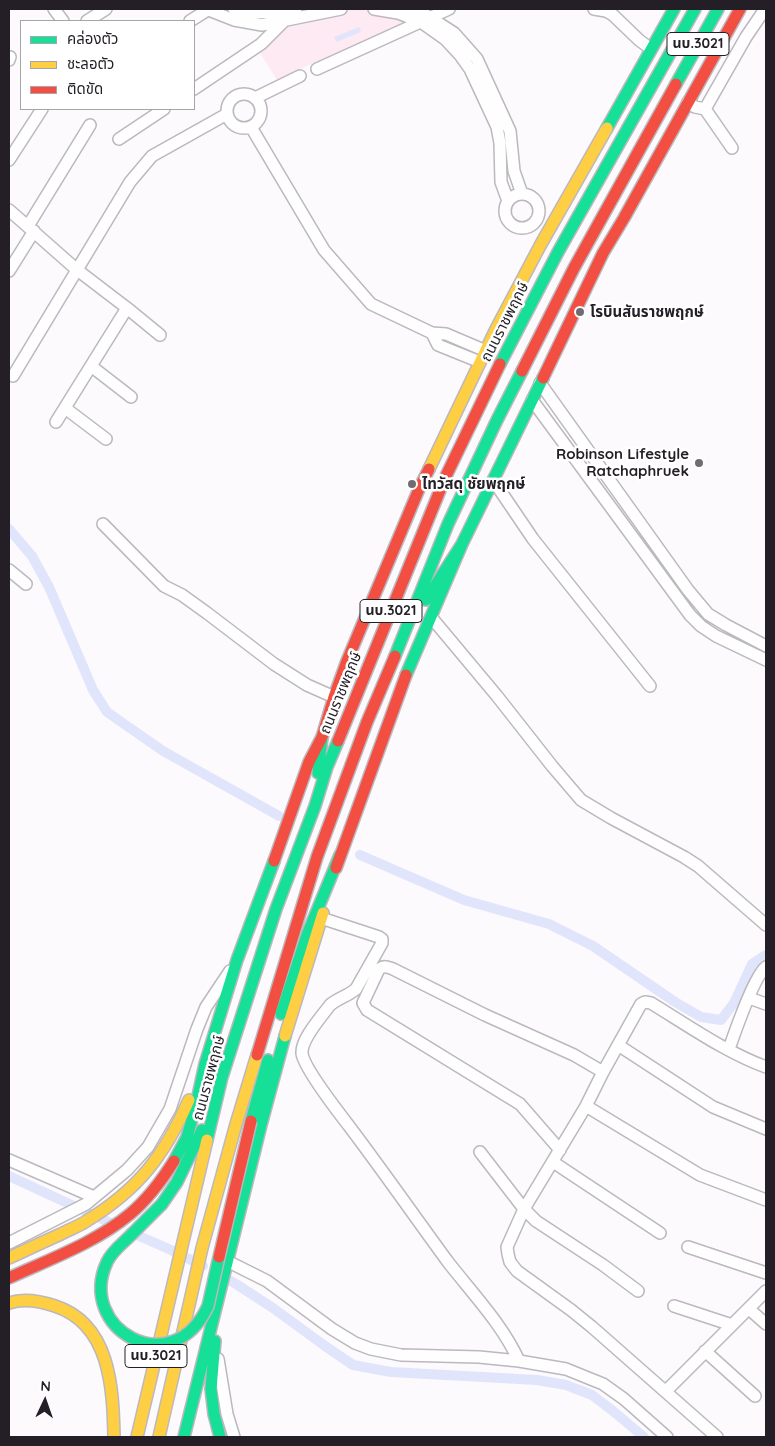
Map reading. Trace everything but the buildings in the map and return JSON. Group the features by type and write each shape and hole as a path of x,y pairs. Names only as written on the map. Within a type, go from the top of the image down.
{"main road":[{"name":"ถนนราชพฤกษ์","path":"322,737 334,697 365,616 412,505 480,362 541,244 673,9"},
{"name":"นบ.3021","path":"158,1437 202,1248 236,1124 317,857 367,722 448,524 497,420 578,260 718,9"},
{"name":"นบ.3021","path":"402,639 462,544 603,253 740,9"},
{"name":"ถนนราชพฤกษ์","path":"137,1437 222,1077 276,909 315,806 327,767 445,478 478,408 558,252 693,11"},
{"path":"636,76 693,11"},
{"path":"603,253 646,137"},
{"path":"222,1077 200,1137 177,1182 162,1204 110,1256 101,1277 100,1288 104,1310 111,1321 122,1332 134,1339 158,1345 176,1341 198,1325 208,1306 250,1121 307,935 340,855 399,691 462,544"},
{"path":"315,806 322,737"},
{"path":"11,1277 96,1237 131,1213 163,1179 178,1156 187,1136 205,1064 237,960 309,762 322,737"},
{"path":"184,1437 271,1087 340,855"},
{"path":"9,1258 87,1221 124,1195 142,1177 160,1154 177,1127 205,1064"},
{"path":"9,1302 32,1300 52,1304 69,1311 84,1321 100,1343 110,1376 114,1409 114,1437"},
{"path":"214,1314 215,1340 211,1389 214,1414 220,1437"}],"street":[{"path":"54,9 62,20"},
{"path":"89,20 106,9"},
{"path":"191,20 207,9 234,20 262,25 296,9"},
{"path":"234,9 284,16 341,9"},
{"path":"374,9 426,20 454,32 477,59 510,131 514,171 522,194"},
{"path":"411,9 423,13 426,20 445,38 470,68 499,134 501,182 508,202"},
{"path":"317,68 449,9"},
{"path":"594,9 606,11 613,15 650,49"},
{"path":"705,109 764,9"},
{"path":"195,88 261,44 284,16"},
{"path":"255,98 300,76"},
{"path":"238,95 249,95 255,98 261,111 258,121 251,126 243,128 238,127 229,119 227,114 229,103 238,95"},
{"path":"688,102 695,107 705,109 732,148"},
{"path":"9,160 41,110"},
{"path":"119,139 162,110"},
{"path":"13,376 130,182 152,156 227,114"},
{"path":"9,271 31,228 90,125"},
{"path":"251,126 324,250 371,304 432,333 446,334 486,351"},
{"path":"522,194 533,198 539,208 537,220 528,227 518,228 508,222 505,212 508,202 516,195 522,194"},
{"path":"9,210 76,269 160,335"},
{"path":"528,227 533,237 541,244"},
{"path":"56,422 127,308"},
{"path":"432,333 438,345 480,362"},
{"path":"91,366 131,397"},
{"path":"540,384 688,590 708,614 766,646"},
{"path":"532,400 690,615 716,636 766,660"},
{"path":"66,408 106,439"},
{"path":"493,480 533,539 650,686"},
{"path":"103,524 164,586 182,595 274,664 307,685 334,697"},
{"path":"9,570 26,584"},
{"path":"676,596 688,590"},
{"path":"431,617 497,696 546,760 581,800 698,866 766,925"},
{"path":"321,918 379,937 382,939 382,943 356,989 330,1005 304,1043 302,1052 304,1061 334,1106 435,1244 512,1345 519,1361"},
{"path":"9,1243 90,1200 127,1170 148,1147 170,1109 206,1007 237,960"},
{"path":"560,1150 520,1104 367,1010 362,1003 379,970 386,966 393,969 485,1015 574,1056 603,1072"},
{"path":"728,1049 762,970 766,968"},
{"path":"749,998 766,1004"},
{"path":"717,1437 571,1310 517,1271 510,1262 507,1247 524,1209 586,1106 641,1004 645,1002 651,1003 728,1049 766,1067"},
{"path":"618,1045 714,1107 766,1129"},
{"path":"586,1106 700,1175 766,1200"},
{"path":"480,1152 524,1209 536,1221 603,1265 638,1291"},
{"path":"9,1160 90,1200"},
{"path":"553,1162 660,1233"},
{"path":"688,1247 766,1273"},
{"path":"226,1266 267,1281 332,1329 371,1350 401,1354 479,1357 519,1361 566,1369 603,1384 624,1399 667,1437"},
{"path":"666,1391 766,1291"},
{"path":"674,1306 722,1320 732,1325"},
{"path":"749,1309 766,1324"},
{"path":"215,1340 226,1414 234,1437"},
{"path":"705,1351 755,1396"}],"shaded area":[{"path":"341,9 374,9 421,22 317,69 313,63 277,80 257,48 284,21"}],"water":[{"path":"359,27 361,32 336,42 334,37"}],"waterway":[{"path":"9,529 32,556 49,587 93,690 107,712 163,751 279,816"},
{"path":"360,855 464,900 549,924 593,946 675,1002 701,1017 721,1020 734,1003 752,964 766,955"},
{"path":"9,1176 117,1226"},
{"path":"130,1232 203,1266"},
{"path":"220,1275 273,1308 353,1365 391,1372 537,1380 566,1385 592,1395 644,1437"}],"traffic: fast":[{"path":"607,128 674,9"},
{"path":"500,364 558,252 695,9"},
{"path":"676,84 718,9"},
{"path":"395,656 448,524 522,371"},
{"path":"406,675 462,544 543,378"},
{"path":"426,600 462,544"},
{"path":"318,773 322,737"},
{"path":"207,1140 222,1077 276,909 338,741"},
{"path":"281,1014 307,935 340,855"},
{"path":"174,1161 187,1137 205,1064 237,960 274,861"},
{"path":"184,1437 261,1125 285,1036"},
{"path":"251,1121 268,1060"},
{"path":"162,1204 177,1182 202,1130"},
{"path":"162,1204 114,1251 107,1262 101,1286 105,1308 116,1326 132,1338 152,1344 173,1341 192,1329 208,1306 219,1257"},
{"path":"215,1341 211,1389 214,1414 220,1437"}],"traffic: slow":[{"path":"429,469 496,329 541,244 607,128"},
{"path":"285,1036 323,913"},
{"path":"159,1437 202,1248 257,1055"},
{"path":"9,1258 82,1224 122,1196 149,1169 160,1154 189,1100"},
{"path":"137,1437 207,1140"},
{"path":"9,1303 26,1300 49,1304 73,1315 87,1327 98,1342 105,1360 112,1398 114,1437"}],"traffic: jam":[{"path":"543,378 603,253 740,9"},
{"path":"522,371 574,268 676,84"},
{"path":"338,741 445,478 500,364"},
{"path":"274,861 309,762 322,737 347,661 429,469"},
{"path":"257,1055 317,857 367,722 395,656"},
{"path":"336,868 406,675"},
{"path":"219,1257 251,1121"},
{"path":"9,1278 72,1250 102,1234 130,1214 149,1196 174,1161"}],"place":[{"name":"โรบินสันราชพฤกษ์","path":"580,312"},
{"name":"Robinson Lifestyle Ratchaphruek","path":"699,463"},
{"name":"ไทวัสดุ ชัยพฤกษ์","path":"412,484"}]}
